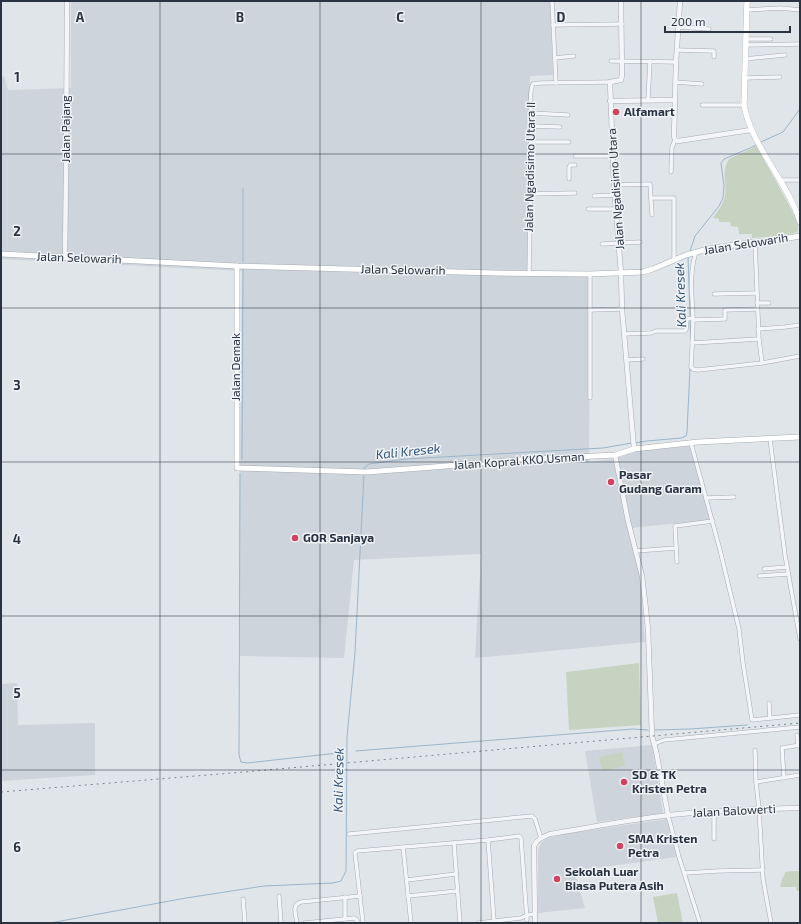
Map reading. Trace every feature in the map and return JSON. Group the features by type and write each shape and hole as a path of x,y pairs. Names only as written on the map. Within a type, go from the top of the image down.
{"main road":[{"path":"747,1 744,104 747,120 751,130 795,208 800,222"},
{"name":"Jalan Selowarih","path":"1,254 237,266 529,274 590,274 643,272 686,255 708,249 800,236"},
{"name":"Jalan Demak","path":"237,266 237,468"},
{"name":"Jalan Kopral KKO Usman","path":"237,468 364,472 615,454 633,446 800,437"}],"street":[{"name":"Jalan Pajang","path":"65,257 67,1"},
{"path":"552,1 556,83 610,82 621,80 621,1"},
{"path":"671,172 672,147 675,140 675,82 680,1"},
{"path":"746,10 781,8 800,10"},
{"path":"553,25 622,24"},
{"path":"678,27 709,29"},
{"path":"745,42 771,39"},
{"path":"745,42 800,44"},
{"path":"677,50 714,51 714,57"},
{"path":"745,59 785,55"},
{"path":"555,58 574,56"},
{"path":"610,61 676,62"},
{"path":"648,100 650,62"},
{"path":"745,78 780,77"},
{"name":"Jalan Ngadisimo Utara","path":"610,82 614,185 633,446"},
{"path":"675,82 702,84"},
{"name":"Jalan Ngadisimo Utara II","path":"529,274 532,126 531,92 533,84 556,83"},
{"path":"610,101 675,100"},
{"path":"702,105 744,104"},
{"path":"531,113 568,115"},
{"path":"532,126 560,127"},
{"path":"675,140 678,141 751,130"},
{"path":"531,142 569,142"},
{"path":"575,156 613,156"},
{"path":"569,179 569,166 575,165"},
{"path":"780,180 800,180"},
{"path":"614,185 651,185 652,215"},
{"path":"530,194 575,193"},
{"path":"594,196 615,195"},
{"path":"651,198 674,198 674,260"},
{"path":"588,209 616,209"},
{"path":"602,244 640,242"},
{"path":"755,242 758,329 762,363"},
{"path":"695,253 692,274 693,369 762,363 800,356"},
{"path":"590,274 590,398"},
{"path":"714,294 756,293"},
{"path":"757,303 769,302"},
{"path":"590,310 622,309"},
{"path":"624,334 651,333 656,331 685,331 687,318 725,319 725,310 758,309"},
{"path":"758,329 800,325"},
{"path":"692,343 759,339"},
{"path":"627,360 643,359"},
{"path":"770,439 778,494 780,521 800,639"},
{"path":"692,443 713,521 739,629 752,720 800,715"},
{"path":"615,454 646,600 652,736 668,815 679,857 700,923"},
{"path":"706,498 734,497"},
{"path":"677,562 675,526 713,521"},
{"path":"636,551 676,548"},
{"path":"764,570 787,567"},
{"path":"759,576 788,574"},
{"path":"769,703 770,718"},
{"path":"654,744 664,740 800,727"},
{"path":"784,778 782,748 799,746 797,736"},
{"path":"755,750 763,879 771,923"},
{"path":"756,782 800,775"},
{"name":"Jalan Balowerti","path":"541,838 550,834 668,815 800,808"},
{"path":"714,812 714,839"},
{"path":"350,834 532,816 535,818 541,838 534,846 535,922 521,918"},
{"path":"363,923 356,852 518,836 521,838 527,920"},
{"path":"488,840 494,921"},
{"path":"454,843 460,923"},
{"path":"403,847 411,923"},
{"path":"685,873 763,870"},
{"path":"407,880 456,874"},
{"path":"408,896 457,891"},
{"path":"279,896 282,923"},
{"path":"297,923 295,906 301,902 360,896"},
{"path":"345,898 345,919"},
{"path":"243,899 245,923"},
{"path":"478,923 521,918 527,915 535,914"},
{"path":"305,923 355,918 357,923"}],"shaded area":[{"path":"71,1 550,1 553,75 530,76 527,275 590,274 589,462 613,459 638,451 691,444 712,520 628,529 640,577 645,642 475,658 481,554 354,560 344,658 240,656 239,533 242,271 1,259 1,77 4,76 8,90 71,88"},
{"path":"17,683 18,725 95,723 95,775 1,781 1,684"},
{"name":"SD & TK Kristen Petra","path":"652,745 663,813 597,822 585,751"},
{"name":"SMA Kristen Petra","path":"667,819 677,857 574,871 585,908 538,913 538,850 541,843 546,839 563,834"}],"green space":[{"path":"757,146 796,218 798,225 797,232 782,236 752,238 752,234 739,234 738,227 731,226 730,222 719,222 719,219 713,218 722,205 725,196 725,168 729,159"},
{"path":"639,663 641,725 569,730 566,672"},
{"path":"622,752 625,766 602,771 599,757"},
{"path":"800,871 800,891 797,891 796,887 780,887 785,872"},
{"path":"677,893 683,923 658,923 653,897"}],"waterway":[{"name":"Kali Kresek","path":"761,142 783,132 800,109"},
{"name":"Kali Kresek","path":"690,251 695,236 719,206 723,198 724,186 721,163 724,159 757,145"},
{"path":"243,188 243,262"},
{"name":"Kali Kresek","path":"688,256 690,316"},
{"path":"242,459 243,269"},
{"name":"Kali Kresek","path":"690,320 691,340"},
{"name":"Kali Kresek","path":"635,443 681,438 686,436 690,368"},
{"name":"Kali Kresek","path":"364,471 364,468 369,464 406,459 603,448 632,443"},
{"path":"240,474 239,755 241,762 247,763 338,753"},
{"name":"Kali Kresek","path":"50,923 186,898 264,886 333,883 341,881 346,871 347,737 355,653 364,474"},
{"path":"655,730 747,725"},
{"path":"356,751 633,729 648,730"}],"railway":[{"path":"1,792 800,723"}],"place":[{"name":"Alfamart","path":"616,112"},
{"name":"Pasar Gudang Garam","path":"611,482"},
{"name":"GOR Sanjaya","path":"295,538"},
{"name":"SD & TK Kristen Petra","path":"624,782"},
{"name":"SMA Kristen Petra","path":"620,846"},
{"name":"Sekolah Luar Biasa Putera Asih","path":"557,879"}]}
